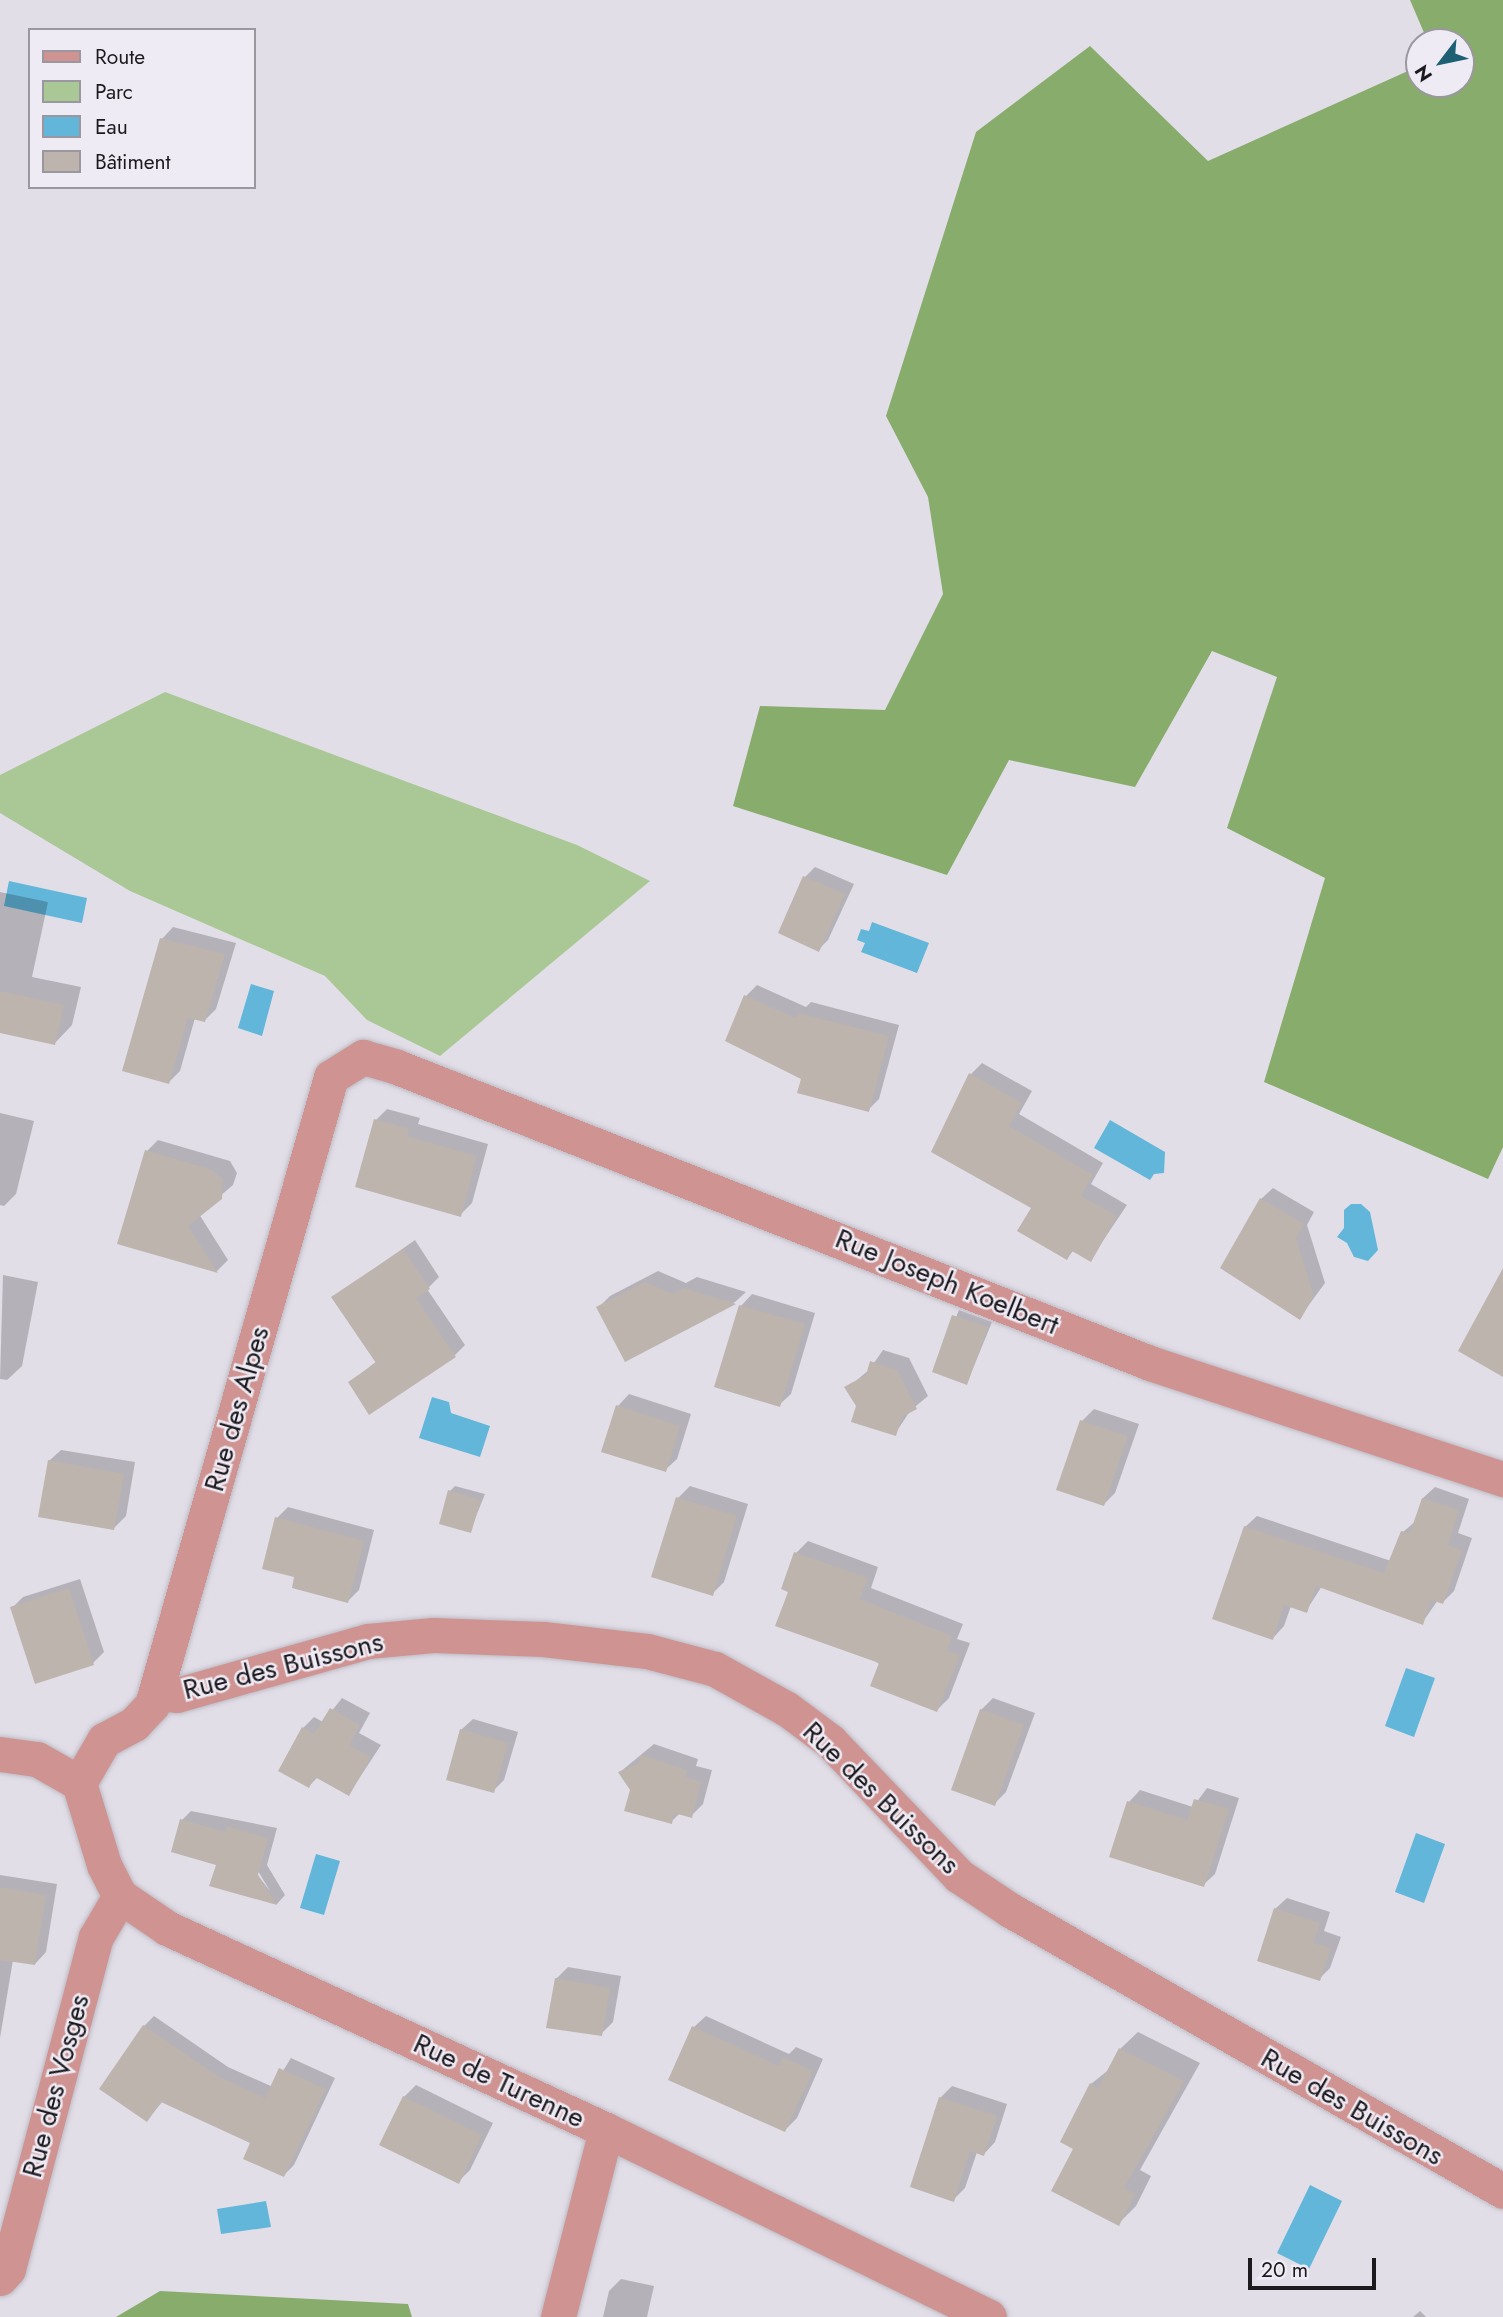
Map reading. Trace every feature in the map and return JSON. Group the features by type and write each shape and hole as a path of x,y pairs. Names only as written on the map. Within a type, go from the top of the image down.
{"street":[{"name":"Rue des Alpes","path":"79,1783 104,1740 139,1719 156,1693 331,1077 363,1057 397,1067"},
{"name":"Rue Joseph Koelbert","path":"397,1067 1150,1363 1503,1479"},
{"name":"Rue des Buissons","path":"156,1693 177,1695 368,1641 433,1635 543,1639 647,1651 715,1669 787,1709 830,1741 959,1876 1010,1910 1503,2191"},
{"path":"0,1754 37,1759 79,1783"},
{"name":"Rue de Turenne","path":"79,1783 104,1865 120,1896 167,1928 606,2130 989,2317"},
{"name":"Rue des Vosges","path":"0,2278 8,2269 96,1937 120,1896"},
{"path":"558,2317 606,2130"}],"green space":[{"path":"1410,0 1503,0 1503,1147 1488,1179 1264,1082 1325,878 1227,828 1277,677 1212,651 1135,787 1009,760 947,875 733,806 760,706 885,710 943,594 928,497 886,416 976,132 1090,46 1208,161 1405,72 1405,98 1475,98 1475,28 1422,28"},
{"path":"165,692 577,845 650,881 440,1056 367,1020 325,976 130,891 0,813 0,775"},
{"path":"160,2291 408,2304 412,2317 116,2317"}],"water":[{"path":"9,881 87,898 82,923 4,906"},
{"path":"872,922 929,943 917,973 861,952 865,943 857,940 861,929 869,931"},
{"path":"251,984 274,991 262,1036 238,1028"},
{"path":"1110,1120 1165,1152 1164,1173 1154,1174 1150,1180 1094,1148"},
{"path":"1351,1204 1361,1204 1370,1212 1378,1250 1368,1261 1354,1257 1347,1243 1337,1237 1344,1228 1344,1210"},
{"path":"432,1397 449,1402 451,1413 490,1426 480,1457 419,1438"},
{"path":"1406,1668 1435,1678 1414,1737 1385,1726"},
{"path":"1416,1833 1445,1844 1424,1903 1395,1892"},
{"path":"316,1854 340,1861 324,1915 300,1908"},
{"path":"1310,2185 1342,2201 1309,2269 1277,2253"},
{"path":"266,2201 271,2227 221,2234 217,2209"}],"building":[{"path":"803,876 845,894 819,952 778,933"},
{"path":"160,938 225,954 205,1022 188,1018 169,1084 122,1071"},
{"path":"0,991 64,1005 55,1045 0,1033"},
{"path":"744,995 796,1018 798,1013 889,1036 869,1112 797,1093 801,1079 725,1041"},
{"path":"969,1073 1022,1103 1009,1126 1093,1175 1081,1196 1117,1216 1091,1262 1072,1251 1067,1260 1017,1231 1031,1208 931,1152"},
{"path":"374,1119 409,1129 407,1136 477,1156 461,1217 355,1187"},
{"path":"145,1150 210,1169 223,1179 222,1199 188,1226 218,1273 117,1244"},
{"path":"1260,1198 1304,1224 1296,1238 1314,1296 1300,1320 1220,1268"},
{"path":"403,1249 430,1289 416,1298 456,1357 369,1415 348,1382 376,1363 331,1297"},
{"path":"1503,1268 1503,1377 1458,1351"},
{"path":"645,1282 673,1294 684,1288 736,1304 625,1362 596,1307"},
{"path":"739,1305 805,1324 780,1407 714,1387"},
{"path":"952,1315 988,1327 967,1385 932,1372"},
{"path":"870,1361 897,1370 917,1409 902,1417 896,1436 851,1422 856,1406 844,1387 866,1375"},
{"path":"616,1405 680,1426 666,1472 601,1452"},
{"path":"1080,1420 1128,1436 1104,1506 1056,1490"},
{"path":"48,1460 124,1474 114,1530 38,1517"},
{"path":"448,1490 481,1500 471,1533 439,1524"},
{"path":"676,1497 737,1516 713,1596 651,1577"},
{"path":"1422,1498 1459,1510 1448,1545 1462,1550 1443,1604 1431,1600 1423,1625 1316,1586 1307,1613 1284,1605 1273,1640 1212,1619 1244,1526 1384,1573 1401,1531 1410,1533"},
{"path":"275,1517 364,1541 348,1603 292,1588 294,1577 262,1569"},
{"path":"794,1552 868,1578 860,1599 952,1636 947,1651 960,1655 937,1712 870,1686 879,1663 775,1626 788,1592 781,1589"},
{"path":"69,1588 94,1665 35,1684 10,1607"},
{"path":"330,1708 360,1725 349,1745 371,1757 349,1796 315,1777 309,1788 278,1771 302,1727 314,1734"},
{"path":"980,1709 1024,1725 995,1806 951,1790"},
{"path":"460,1729 508,1743 494,1793 446,1780"},
{"path":"641,1755 687,1770 685,1777 701,1782 692,1818 674,1813 672,1824 624,1811 630,1790 618,1772 638,1764"},
{"path":"1194,1799 1229,1809 1204,1887 1109,1857 1127,1801 1187,1820"},
{"path":"180,1819 225,1832 227,1826 268,1838 258,1875 277,1905 209,1886 216,1865 171,1852"},
{"path":"0,1887 46,1895 35,1965 0,1960"},
{"path":"1274,1908 1320,1923 1314,1943 1331,1948 1320,1981 1257,1961"},
{"path":"555,1978 610,1988 602,2036 546,2028"},
{"path":"143,2025 218,2076 265,2098 279,2068 326,2089 284,2177 243,2159 250,2143 161,2102 147,2122 99,2089"},
{"path":"692,2026 779,2066 783,2057 813,2071 785,2132 668,2080"},
{"path":"1119,2048 1184,2081 1124,2188 1135,2194 1119,2226 1051,2191 1073,2149 1060,2142 1090,2083 1098,2088"},
{"path":"403,2096 482,2135 459,2184 379,2145"},
{"path":"939,2097 997,2116 984,2156 970,2151 954,2202 910,2187"}]}
